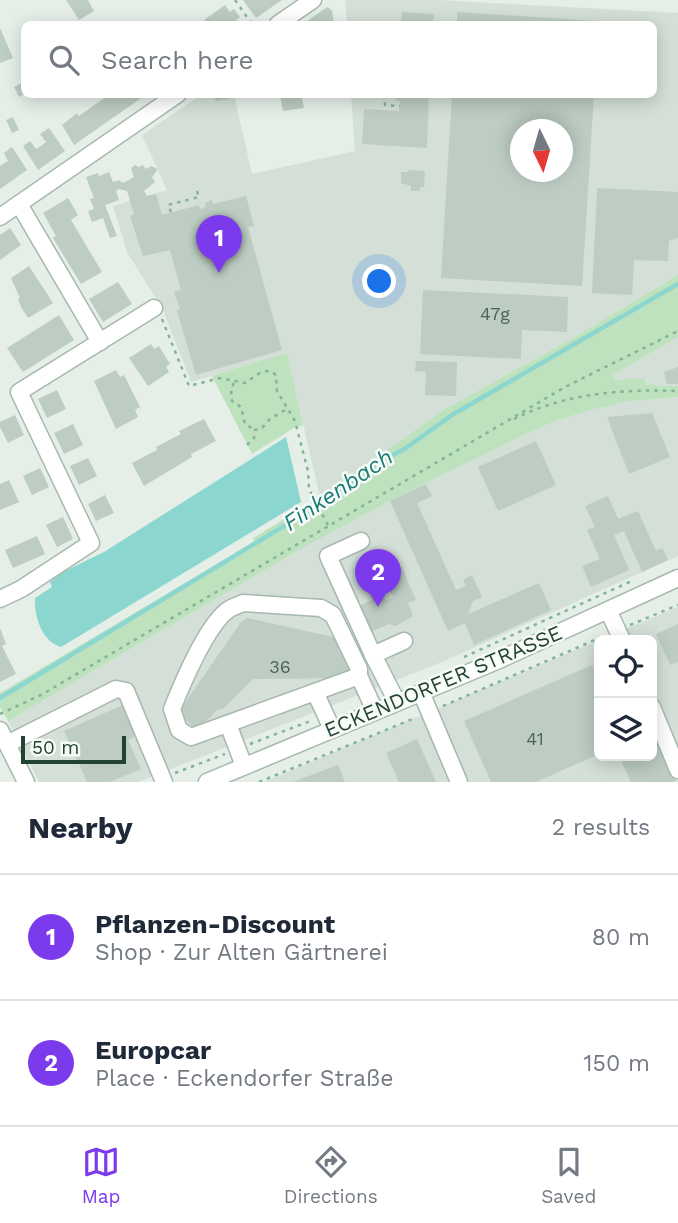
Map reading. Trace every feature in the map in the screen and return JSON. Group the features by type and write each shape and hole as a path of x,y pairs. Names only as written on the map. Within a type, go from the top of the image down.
{"street":[{"path":"282,21 313,0"},
{"path":"0,217 172,98"},
{"path":"19,204 100,342"},
{"path":"0,599 21,589 91,543 19,392 154,308"},
{"path":"362,541 328,556 397,702"},
{"name":"ECKENDORFER STRASSE","path":"207,782 244,766 328,722 375,711 397,702 678,578"},
{"path":"359,676 191,737 180,730 172,709 185,676 216,623 228,610 243,603 321,608 334,615 375,711"},
{"path":"608,610 620,635"},
{"path":"373,655 404,641"},
{"path":"26,782 3,737 116,689 126,691 163,780"},
{"path":"315,692 328,722"},
{"path":"421,692 459,782"},
{"path":"657,718 678,770"},
{"path":"228,724 244,766"}],"path":[{"path":"235,0 250,21"},
{"path":"384,98 385,105 400,106"},
{"path":"171,212 168,205 199,197 196,188"},
{"path":"154,308 163,321 190,386 220,379 245,383 264,371 272,371 276,375 278,391 295,421 312,498 328,526"},
{"path":"0,714 41,695 565,387 678,331"},
{"path":"234,383 232,401 241,407 245,424 255,430 262,428 270,418 287,410"},
{"path":"489,431 543,407 586,395 618,390 678,391"},
{"path":"247,445 254,438 255,430"},
{"path":"460,659 640,578"},
{"path":"620,635 678,605"},
{"path":"259,782 594,645"},
{"path":"163,780 238,749 328,722"}],"shaded area":[{"path":"345,0 438,0 678,13 678,275 573,338 445,409 320,497 287,354 191,382 163,310 127,252 113,206 167,190 142,135 197,98 235,98 252,174 355,151 351,98 657,98 657,21 347,21"},
{"path":"678,337 678,386 647,385 644,378 616,380 613,375"},
{"path":"678,397 678,556 442,662 138,782 39,782 8,721 299,550 519,437 555,421 591,410 629,401"},
{"path":"678,607 678,782 264,782 594,642 594,761 657,761 657,635 611,635"}],"green space":[{"path":"678,275 678,337 613,375 616,380 644,378 647,385 678,386 678,397 629,401 591,410 555,421 519,437 299,550 8,721 0,707 0,693 254,542 253,538 320,497 445,409 573,338"},
{"path":"287,353 303,425 252,454 212,376"}],"water":[{"path":"286,437 301,502 61,647 49,640 40,627 35,598 52,587 50,582 61,573 104,552"}],"building":[{"path":"66,0 88,0 94,11 79,20"},
{"path":"243,0 282,0 256,18"},
{"path":"225,5 230,12 234,9 240,17 237,21 204,20"},
{"path":"327,7 332,10 334,21 307,21"},
{"path":"402,12 434,14 433,21 401,21"},
{"path":"457,12 598,21 457,21"},
{"path":"0,28 13,58 0,63"},
{"path":"21,84 21,96 19,97 14,87"},
{"path":"104,98 141,98 74,145 62,125 77,113 79,116"},
{"path":"281,98 302,98 304,108 283,111"},
{"path":"396,98 429,98 427,148 362,144 364,109 399,111 400,101 396,101"},
{"path":"452,98 594,98 582,286 441,278"},
{"path":"13,117 19,130 12,133 6,120"},
{"path":"49,128 65,151 38,170 23,146 30,141 36,149 41,146 46,142 40,134"},
{"path":"12,147 27,170 0,189 0,166 8,161 4,153"},
{"path":"143,165 146,169 151,166 156,168 157,171 152,177 155,182 144,191 147,196 156,194 162,215 199,205 200,209 212,200 213,204 246,196 254,226 248,227 282,350 196,375 177,311 180,309 174,292 181,290 170,250 143,256 130,216 134,214 127,191 119,189 116,191 119,200 105,205 117,236 110,238 103,218 92,222 88,211 94,209 90,199 94,198 86,177 109,172 113,182 119,180 123,183 134,177 131,168"},
{"path":"425,171 424,187 420,187 420,191 411,191 411,186 401,183 401,172"},
{"path":"597,188 678,192 678,238 669,241 668,261 634,260 632,295 592,293"},
{"path":"68,198 78,215 71,220 102,272 81,284 53,238 56,236 43,213"},
{"path":"10,228 21,245 0,260 0,235"},
{"path":"29,266 53,303 28,318 21,307 11,278"},
{"path":"118,282 132,304 103,322 89,299"},
{"path":"423,290 568,297 567,332 522,330 521,359 420,354"},
{"path":"59,315 74,340 23,372 7,348"},
{"path":"151,344 154,349 159,346 170,364 166,367 169,372 148,386 129,358"},
{"path":"416,361 457,362 456,396 425,395 426,372 415,371"},
{"path":"678,367 678,384 667,384 664,372"},
{"path":"116,370 120,377 124,375 140,407 135,410 138,417 116,429 94,381"},
{"path":"57,390 66,409 47,418 38,399"},
{"path":"652,413 670,457 629,474 607,417"},
{"path":"15,415 24,435 8,443 0,422"},
{"path":"204,419 216,441 191,454 192,457 144,486 132,463 181,434 179,431"},
{"path":"73,424 83,445 64,454 54,433"},
{"path":"536,441 556,485 498,511 478,467"},
{"path":"88,458 97,476 79,485 70,466"},
{"path":"40,468 49,487 32,495 23,476"},
{"path":"9,480 19,502 0,510 0,484"},
{"path":"426,484 432,496 417,503 456,590 466,586 463,580 472,575 482,597 473,601 468,614 539,583 551,610 474,645 465,623 448,631 390,501"},
{"path":"105,495 114,513 96,521 88,504"},
{"path":"608,496 618,519 638,511 656,551 662,548 668,560 642,572 624,531 614,535 629,570 591,587 582,566 600,559 587,530 595,527 585,506"},
{"path":"63,517 73,539 57,547 46,525"},
{"path":"37,536 45,554 13,568 5,550"},
{"path":"401,566 416,600 408,603 413,616 396,626 389,624 370,632 359,606 372,600 366,586 378,581 386,600 393,597 383,575"},
{"path":"247,618 338,638 340,650 349,652 351,657 350,675 347,678 253,679 223,709 217,710 199,729 195,728 180,715 180,710 241,622"},
{"path":"678,624 678,662 670,665 656,634"},
{"path":"0,628 6,644 2,646 16,674 0,682"},
{"path":"592,665 594,670 594,756 536,782 491,782 464,721"},
{"path":"123,705 137,735 128,740 141,769 110,782 87,782 64,731"},
{"path":"657,738 676,782 631,782 621,761 657,761"},
{"path":"417,739 436,782 399,782 386,753"},
{"path":"338,765 345,782 293,782"}],"waterway":[{"name":"Finkenbach","path":"0,698 327,500 342,487 361,480 374,471 378,463 406,448 452,415 678,284"}],"place":[{"name":"Pflanzen-Discount","path":"219,273"},
{"name":"Europcar","path":"378,607"}]}
